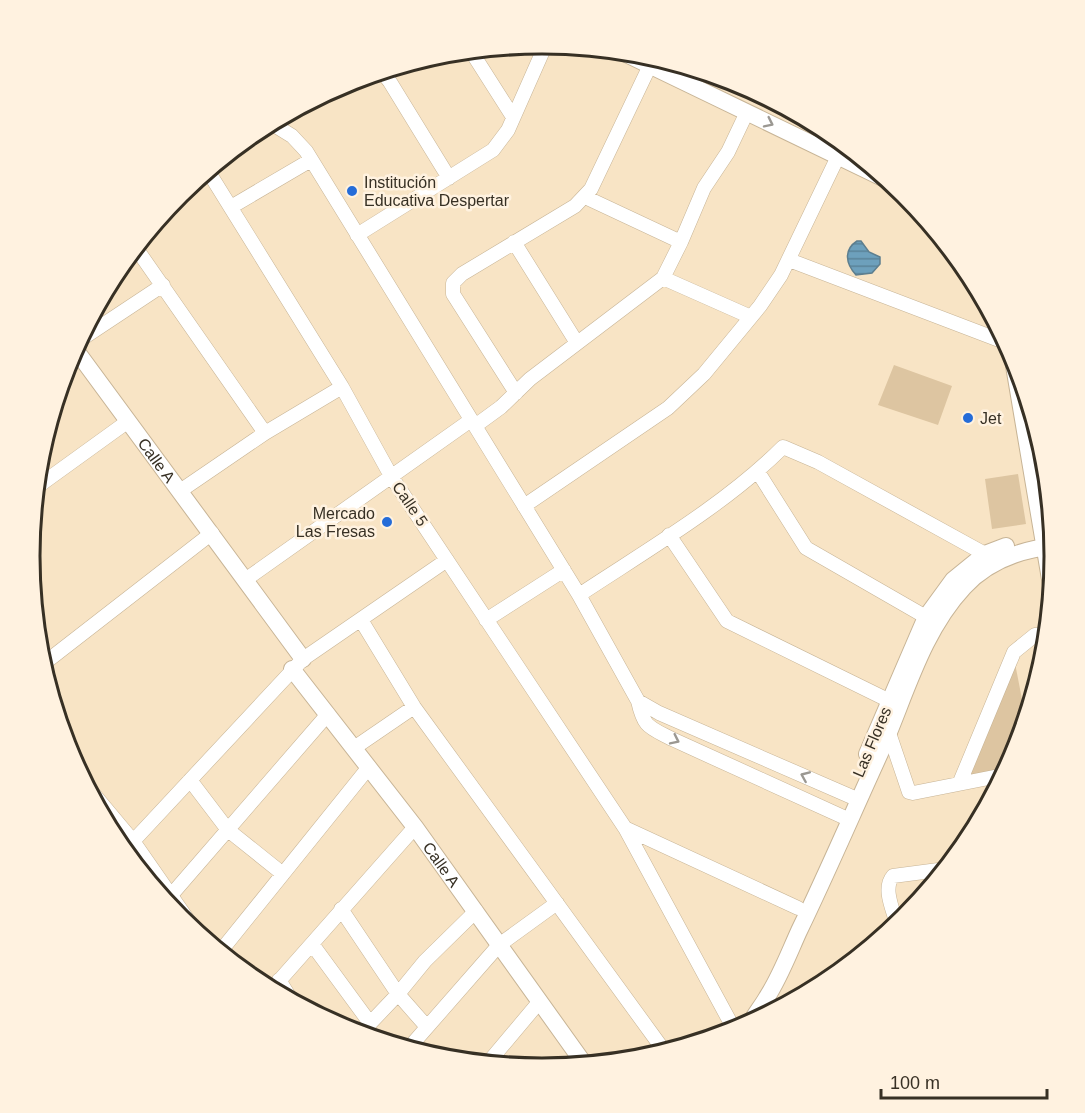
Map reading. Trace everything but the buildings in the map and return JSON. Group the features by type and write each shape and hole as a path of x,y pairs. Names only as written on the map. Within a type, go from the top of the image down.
{"street":[{"path":"357,235 493,150 504,137 541,54"},
{"path":"476,59 513,117"},
{"path":"516,393 453,290 455,280 575,206 585,197 598,176 649,66"},
{"path":"673,72 747,112 831,146"},
{"path":"388,79 450,178"},
{"path":"245,580 391,476 501,407 530,379 663,278 701,194 733,142 747,112"},
{"path":"281,129 292,136 311,160 406,312 579,595 638,701 642,719 651,728 845,818"},
{"path":"524,506 675,403 704,374 751,317 789,260 840,152"},
{"path":"231,207 311,160"},
{"name":"Calle 5","path":"213,178 342,387 391,476 625,828 730,1022"},
{"path":"585,197 681,242"},
{"path":"514,242 577,343"},
{"path":"141,255 265,433"},
{"path":"789,260 995,338"},
{"path":"663,278 751,317"},
{"path":"94,331 163,285"},
{"name":"Calle A","path":"82,358 245,580 328,714 415,827 579,1057"},
{"path":"180,491 265,433 342,387"},
{"path":"1024,416 1041,507"},
{"path":"47,480 127,422"},
{"path":"579,595 758,472 783,447 818,462 989,559"},
{"path":"758,472 806,548 926,617"},
{"path":"51,658 212,533"},
{"path":"669,535 727,621 895,703"},
{"name":"Las Flores","path":"759,1010 791,949 895,703 926,617 953,580 1012,544 1044,546"},
{"name":"Las Flores","path":"854,798 889,733 895,703 937,622 989,559"},
{"path":"131,843 298,664 447,560"},
{"path":"486,620 564,570"},
{"path":"360,620 414,707 659,1044"},
{"path":"960,783 1014,652 1038,635"},
{"path":"638,701 659,713 854,798"},
{"path":"354,748 414,707"},
{"path":"172,894 328,714"},
{"path":"889,733 909,792 994,777"},
{"path":"225,945 369,767"},
{"path":"190,780 228,830 283,873"},
{"name":"Las Flores","path":"755,1011 758,995 798,908 845,818"},
{"path":"277,982 415,827"},
{"path":"625,828 798,908"},
{"path":"894,914 888,881 893,876 934,871"},
{"path":"414,1041 499,945 557,903"},
{"path":"341,909 398,994 427,1027"},
{"path":"367,1027 425,961 476,911"},
{"path":"312,944 370,1023"},
{"path":"494,1056 540,1001"}],"shaded area":[{"path":"894,365 952,386 938,425 878,405"},
{"path":"1018,474 1026,524 992,529 985,479"},
{"path":"1014,658 1023,702 1006,749 995,774 965,778"}],"water":[{"path":"857,241 861,241 869,252 880,257 880,264 872,273 856,275 848,262 848,253"}],"place":[{"name":"Institución Educativa Despertar","path":"352,191"},
{"name":"Jet","path":"968,418"},
{"name":"Mercado Las Fresas","path":"387,522"}]}
